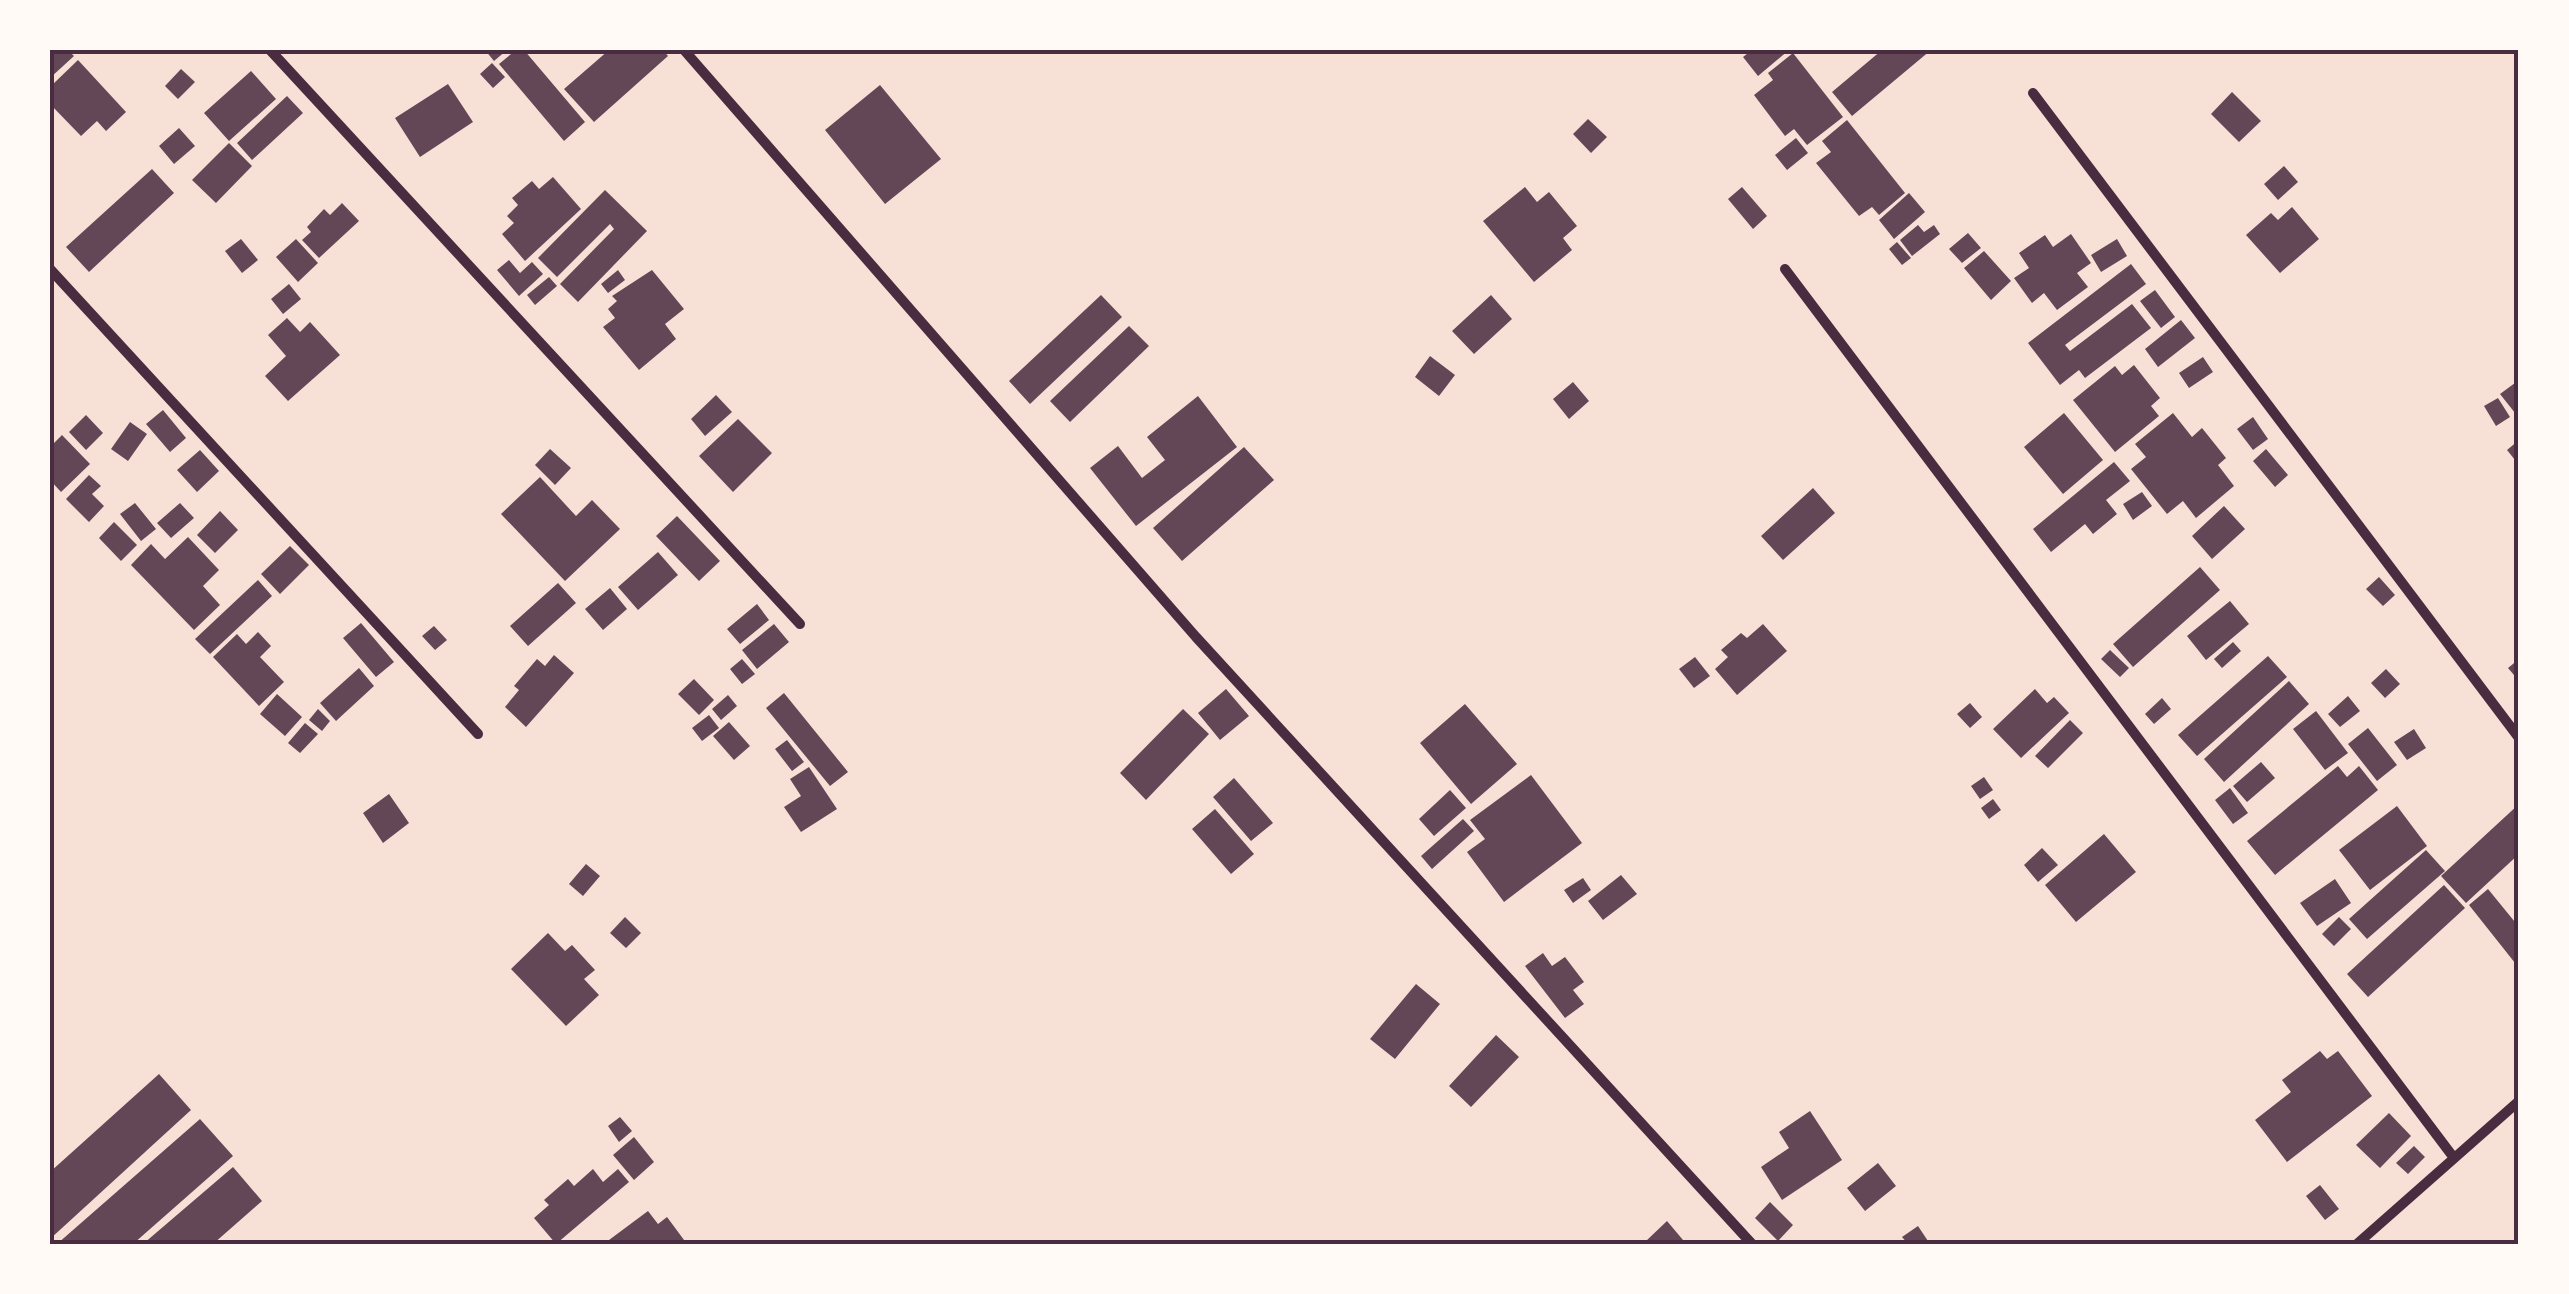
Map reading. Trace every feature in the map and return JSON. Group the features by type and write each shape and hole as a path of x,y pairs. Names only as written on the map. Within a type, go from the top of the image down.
{"street":[{"path":"270,50 800,624"},
{"path":"684,50 1196,637 1752,1244"},
{"path":"2034,94 2519,738"},
{"path":"1784,268 2454,1158"},
{"path":"50,269 478,734"},
{"path":"2356,1244 2519,1100"}],"building":[{"path":"50,50 68,50 74,56 50,78"},
{"path":"485,50 507,50 494,61"},
{"path":"516,50 524,50 585,122 564,141 499,64"},
{"path":"609,50 663,50 668,56 594,122 564,89"},
{"path":"1752,50 1789,50 1758,76 1743,57"},
{"path":"1882,50 1931,50 1852,116 1832,92"},
{"path":"1793,53 1843,117 1807,145 1794,129 1785,136 1754,95 1773,80 1768,73"},
{"path":"78,60 126,112 106,131 97,121 81,136 50,104 50,87"},
{"path":"492,63 505,77 493,88 480,74"},
{"path":"181,69 195,82 178,99 165,86"},
{"path":"251,71 276,99 229,141 204,113"},
{"path":"448,84 473,122 420,157 395,118"},
{"path":"880,85 941,159 885,204 825,130"},
{"path":"2232,92 2261,121 2239,142 2211,114"},
{"path":"287,96 303,113 252,160 237,143"},
{"path":"1588,119 1607,137 1591,153 1573,134"},
{"path":"1847,120 1905,193 1879,215 1872,207 1859,216 1816,163 1831,152 1822,141"},
{"path":"179,128 195,146 174,164 159,146"},
{"path":"1796,138 1808,153 1787,170 1775,155"},
{"path":"229,143 252,166 216,203 192,180"},
{"path":"2284,166 2298,182 2278,200 2264,184"},
{"path":"152,169 174,193 89,272 66,247"},
{"path":"553,177 581,209 525,261 502,234 514,223 507,216 518,205 512,198 532,181 539,189"},
{"path":"1525,187 1537,202 1549,192 1577,226 1563,238 1572,250 1534,282 1483,221"},
{"path":"1742,187 1767,216 1753,229 1728,199"},
{"path":"605,190 647,231 578,302 560,284 614,229 610,224 557,277 538,258"},
{"path":"1909,193 1925,212 1894,239 1879,220"},
{"path":"342,203 359,221 319,258 302,240 311,232 307,227 324,209 330,215"},
{"path":"2292,207 2319,239 2280,273 2246,235 2271,213 2278,220"},
{"path":"1918,225 1924,232 1934,225 1940,234 1912,256 1900,240"},
{"path":"1968,233 1981,248 1962,263 1949,249"},
{"path":"2071,234 2091,263 2077,273 2088,287 2057,310 2044,293 2032,303 2014,278 2029,268 2019,253 2045,235 2053,247"},
{"path":"241,239 258,260 242,273 225,251"},
{"path":"296,239 318,263 298,282 276,257"},
{"path":"2117,239 2127,256 2101,272 2091,255"},
{"path":"1897,242 1911,258 1902,265 1889,249"},
{"path":"1984,251 2011,281 1991,300 1964,268"},
{"path":"509,260 520,273 532,262 543,274 519,296 497,270"},
{"path":"2131,264 2146,284 2065,345 2070,351 2132,304 2151,328 2085,378 2079,370 2060,385 2028,343"},
{"path":"618,270 625,280 608,293 601,284"},
{"path":"652,270 684,309 665,324 676,339 639,370 603,327 615,318 608,309 617,301 612,296"},
{"path":"549,277 557,286 535,305 527,295"},
{"path":"289,284 301,299 283,314 271,299"},
{"path":"2155,290 2175,317 2161,328 2140,301"},
{"path":"1101,295 1122,317 1030,404 1009,381"},
{"path":"1491,295 1512,319 1474,354 1452,331"},
{"path":"287,318 300,332 310,322 340,355 288,401 265,376 286,356 268,335"},
{"path":"2181,320 2195,338 2158,367 2145,349"},
{"path":"1129,326 1149,346 1070,422 1050,401"},
{"path":"1430,356 1455,375 1439,396 1415,377"},
{"path":"2203,357 2213,372 2189,388 2179,373"},
{"path":"2134,365 2160,398 2151,406 2159,416 2115,452 2073,400 2115,366 2122,375"},
{"path":"2519,380 2519,418 2500,394"},
{"path":"1573,382 1589,401 1569,419 1553,399"},
{"path":"716,395 732,412 705,436 691,419"},
{"path":"1198,396 1237,447 1136,526 1090,468 1118,446 1142,478 1165,460 1147,437"},
{"path":"2498,398 2510,417 2496,426 2484,406"},
{"path":"163,410 186,438 170,452 146,424"},
{"path":"2064,413 2103,460 2063,494 2024,447"},
{"path":"2173,413 2192,437 2202,428 2226,458 2218,465 2234,486 2196,518 2183,501 2167,514 2131,469 2146,457 2135,444"},
{"path":"86,415 103,433 86,450 69,432"},
{"path":"2253,417 2268,439 2253,450 2237,429"},
{"path":"738,419 772,453 733,492 699,456"},
{"path":"130,422 147,434 128,461 111,449"},
{"path":"62,435 90,464 61,492 50,480 50,447"},
{"path":"2519,440 2519,465 2507,450"},
{"path":"1244,447 1274,480 1182,561 1153,528"},
{"path":"550,449 571,468 555,485 535,465"},
{"path":"2266,449 2288,475 2275,487 2253,461"},
{"path":"200,450 219,471 197,492 177,470"},
{"path":"2114,462 2130,481 2106,500 2117,514 2093,534 2085,524 2051,552 2033,529"},
{"path":"89,475 101,486 92,494 104,506 89,522 66,499"},
{"path":"540,477 576,516 592,500 620,529 565,581 501,514"},
{"path":"1813,488 1835,513 1783,560 1761,536"},
{"path":"2142,492 2152,506 2133,520 2123,504"},
{"path":"135,503 156,529 141,541 120,514"},
{"path":"180,503 194,518 171,538 157,523"},
{"path":"2224,506 2245,529 2212,559 2192,536"},
{"path":"220,511 238,530 215,553 197,535"},
{"path":"677,516 720,561 699,581 656,536"},
{"path":"114,522 137,545 121,561 99,538"},
{"path":"188,537 219,570 203,586 220,605 194,630 131,565 151,544 165,559"},
{"path":"290,546 309,565 280,594 261,574"},
{"path":"658,552 678,575 638,610 618,587"},
{"path":"2200,567 2220,590 2133,667 2113,644"},
{"path":"2379,577 2395,595 2383,606 2366,589"},
{"path":"258,580 272,596 210,654 195,639"},
{"path":"558,583 576,603 528,646 510,626"},
{"path":"610,588 627,609 603,630 585,609"},
{"path":"2230,601 2249,624 2206,660 2187,636"},
{"path":"757,604 769,620 740,644 727,629"},
{"path":"361,623 394,662 376,677 343,638"},
{"path":"774,624 789,642 757,669 742,650"},
{"path":"1763,624 1787,651 1737,695 1715,669 1728,657 1721,650 1741,633 1747,638"},
{"path":"434,626 447,640 435,650 422,636"},
{"path":"258,632 271,646 260,657 284,682 259,706 213,657 237,634 246,644"},
{"path":"2233,642 2241,651 2222,668 2214,659"},
{"path":"2110,650 2129,668 2120,677 2101,659"},
{"path":"554,655 574,673 526,727 505,707 519,690 514,686 537,659 545,666"},
{"path":"2268,656 2287,677 2197,756 2178,735"},
{"path":"1695,657 1710,676 1694,688 1679,669"},
{"path":"742,659 755,674 742,684 730,669"},
{"path":"2519,659 2519,681 2508,668"},
{"path":"359,668 374,686 336,721 320,703"},
{"path":"2386,669 2400,684 2385,698 2371,683"},
{"path":"694,679 714,700 699,715 678,694"},
{"path":"2289,681 2309,704 2224,782 2204,759"},
{"path":"1226,689 1249,716 1220,740 1198,713"},
{"path":"2035,689 2047,703 2054,697 2069,713 2021,758 1993,729"},
{"path":"784,693 848,772 830,786 766,708"},
{"path":"277,694 302,717 285,736 260,714"},
{"path":"728,695 737,706 721,720 712,709"},
{"path":"2348,696 2360,711 2340,727 2328,714"},
{"path":"2162,698 2171,709 2154,724 2145,714"},
{"path":"1970,703 1982,717 1970,728 1957,714"},
{"path":"1465,704 1517,764 1471,804 1420,743"},
{"path":"318,709 330,721 322,731 309,720"},
{"path":"1183,709 1209,734 1146,800 1120,773"},
{"path":"2316,711 2348,753 2325,770 2293,729"},
{"path":"709,715 719,728 702,741 692,728"},
{"path":"2070,720 2083,733 2048,768 2035,756"},
{"path":"729,722 750,746 734,760 713,736"},
{"path":"305,723 318,734 300,753 288,743"},
{"path":"2368,728 2397,765 2377,781 2348,744"},
{"path":"2414,729 2426,748 2407,760 2394,742"},
{"path":"787,740 804,762 792,771 775,749"},
{"path":"2261,762 2275,778 2247,802 2233,786"},
{"path":"2338,766 2347,777 2359,766 2378,790 2275,875 2247,841"},
{"path":"809,767 837,809 801,832 784,807 801,796 790,779"},
{"path":"1531,775 1582,843 1504,902 1467,852 1485,839 1470,820"},
{"path":"1984,777 1993,790 1980,799 1971,786"},
{"path":"1234,778 1273,823 1251,841 1213,797"},
{"path":"2230,788 2248,813 2233,824 2215,800"},
{"path":"1450,790 1466,808 1434,836 1419,819"},
{"path":"389,794 409,823 383,843 363,813"},
{"path":"1993,799 2001,810 1989,819 1981,808"},
{"path":"2519,804 2519,854 2466,903 2441,876"},
{"path":"2397,806 2427,846 2370,890 2339,850"},
{"path":"1215,809 1254,854 1231,874 1192,829"},
{"path":"1463,819 1474,831 1432,869 1421,856"},
{"path":"2104,834 2136,872 2076,922 2045,885"},
{"path":"2042,848 2058,865 2038,882 2024,865"},
{"path":"2426,850 2445,871 2367,939 2349,919"},
{"path":"586,864 600,876 583,896 569,884"},
{"path":"1621,875 1637,894 1603,920 1588,901"},
{"path":"1583,878 1591,890 1573,903 1564,890"},
{"path":"2335,879 2351,903 2317,926 2300,903"},
{"path":"2444,885 2465,908 2368,997 2347,974"},
{"path":"2488,889 2519,927 2519,968 2469,905"},
{"path":"625,917 641,933 626,948 610,933"},
{"path":"2339,917 2351,929 2334,946 2322,934"},
{"path":"548,933 565,951 572,945 595,970 584,979 599,995 566,1026 511,969"},
{"path":"1543,953 1552,966 1565,957 1584,982 1573,990 1584,1004 1565,1018 1525,966"},
{"path":"1416,984 1440,1004 1395,1059 1370,1039"},
{"path":"1496,1035 1519,1057 1471,1107 1449,1086"},
{"path":"2320,1051 2327,1059 2338,1051 2372,1096 2287,1162 2255,1120 2291,1092 2282,1080"},
{"path":"159,1074 191,1110 50,1239 50,1172"},
{"path":"1810,1111 1842,1160 1782,1200 1761,1167 1789,1148 1779,1132"},
{"path":"2389,1113 2411,1136 2380,1168 2356,1145"},
{"path":"620,1117 632,1131 619,1142 608,1126"},
{"path":"200,1119 233,1156 133,1244 57,1244"},
{"path":"634,1137 654,1162 634,1180 613,1155"},
{"path":"2414,1146 2425,1157 2408,1174 2396,1163"},
{"path":"1878,1163 1896,1186 1865,1211 1847,1188"},
{"path":"233,1167 262,1201 213,1244 143,1244"},
{"path":"593,1169 603,1182 618,1169 629,1182 556,1244 534,1218 549,1205 544,1200 568,1179 574,1186"},
{"path":"2320,1185 2339,1209 2325,1220 2306,1196"},
{"path":"1770,1202 1793,1225 1778,1241 1755,1218"},
{"path":"648,1211 658,1224 667,1217 687,1244 611,1244 609,1240"},
{"path":"1667,1221 1683,1240 1678,1244 1649,1244 1646,1241"},
{"path":"1918,1226 1928,1241 1908,1244 1902,1237"}]}
